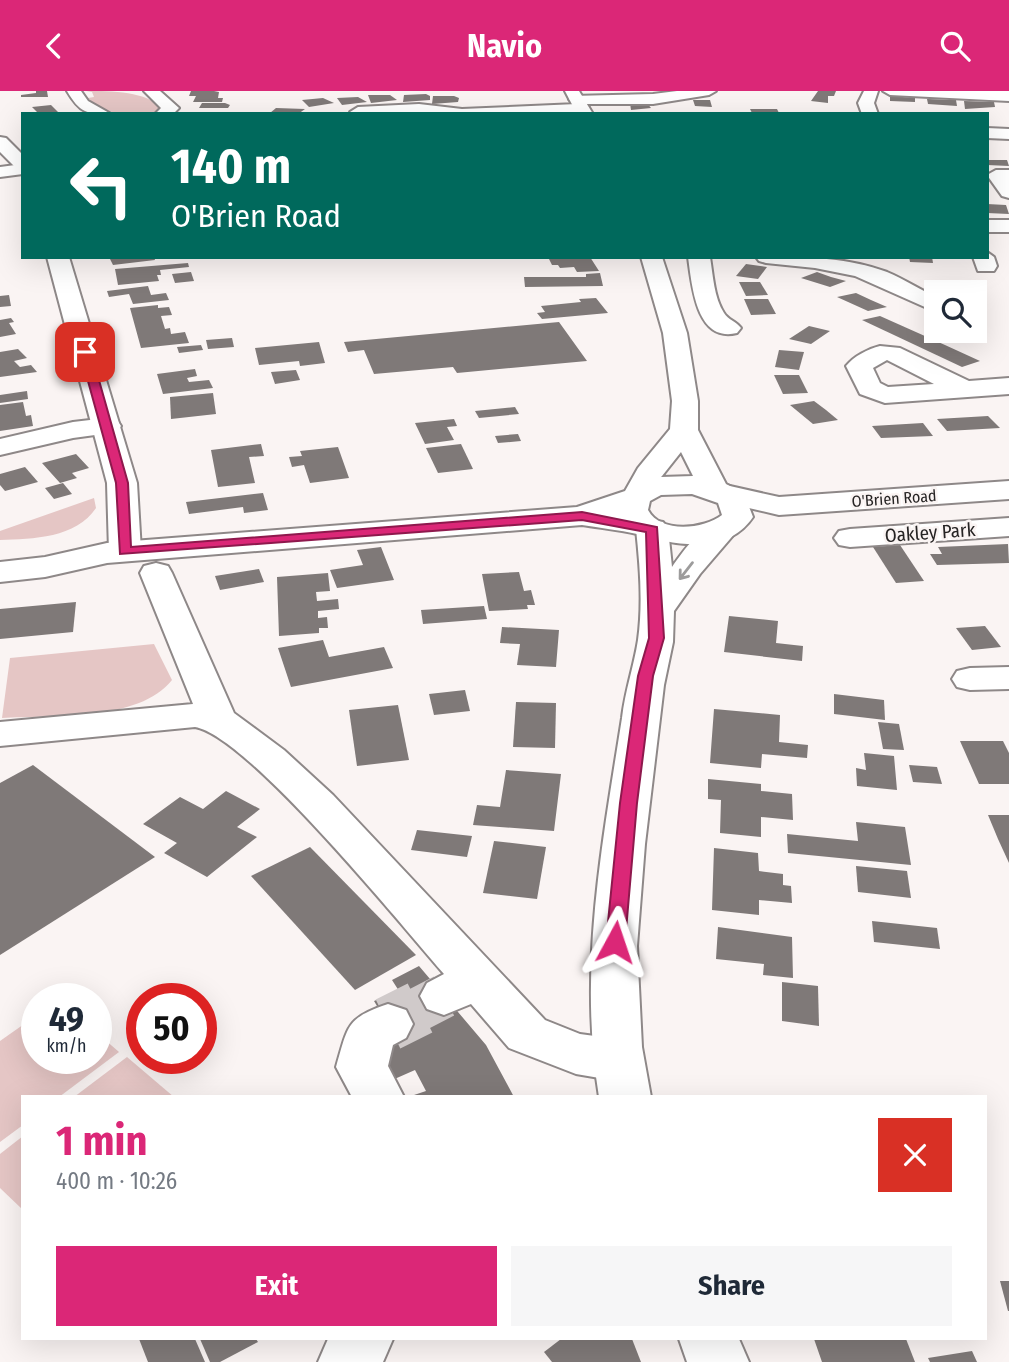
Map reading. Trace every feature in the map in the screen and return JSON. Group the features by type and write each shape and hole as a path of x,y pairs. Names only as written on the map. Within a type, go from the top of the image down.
{"street":[{"path":"74,91 82,104 99,112"},
{"path":"151,91 171,108 166,112"},
{"path":"483,112 666,98 709,91"},
{"path":"869,112 866,103 871,91"},
{"path":"890,91 1009,96"},
{"path":"666,98 673,112"},
{"path":"358,112 419,109 445,112"},
{"path":"989,133 1009,134"},
{"path":"10,146 21,164"},
{"path":"0,172 21,167"},
{"path":"997,175 1009,192"},
{"path":"989,226 1009,226"},
{"path":"59,259 122,483 116,552"},
{"path":"652,259 675,333 685,401 684,430 718,492 732,500 738,509 738,517 688,567 656,612"},
{"path":"699,259 704,290 714,319 729,328"},
{"path":"785,259 832,264 893,283 924,301"},
{"path":"965,389 1009,386"},
{"path":"0,447 73,430 107,426"},
{"path":"650,528 638,521 632,512 631,504 648,474 684,430"},
{"name":"O'Brien Road","path":"637,496 657,487 689,485 779,506 1009,490"},
{"path":"582,516 637,496"},
{"name":"O'Brien Road","path":"726,529 779,506"},
{"path":"0,572 45,567 116,552 582,516 684,537 726,529"},
{"name":"Oakley Park","path":"850,538 1009,527"},
{"path":"621,1078 613,969 628,803 646,676 656,638 650,528"},
{"path":"0,551 47,548 116,552"},
{"path":"156,573 218,719"},
{"path":"970,680 1009,678"},
{"path":"0,734 195,715 218,719 270,759 309,796 461,988 527,1034 576,1054 621,1078"},
{"path":"377,1095 362,1067 371,1033 388,1024"},
{"path":"349,1362 361,1340"},
{"path":"709,1340 718,1362"}],"shaded area":[{"path":"86,91 138,95 162,109 153,112 113,112 103,109 88,98 94,97 92,92"},
{"path":"94,498 96,508 77,526 66,531 26,539 0,540 0,531"},
{"path":"154,644 172,680 157,694 117,710 93,714 2,718 10,658"},
{"path":"21,1026 21,1074 90,1074 62,1095 21,1095 21,1126 0,1142 0,1041"},
{"path":"112,1046 119,1052 112,1057"},
{"path":"126,1058 126,1074 147,1074 172,1095 77,1095 104,1074 112,1074 112,1068"},
{"path":"21,1138 21,1208 0,1188 0,1154"}],"building":[{"path":"47,91 48,97 21,97 36,93"},
{"path":"191,91 219,92 218,98 223,98 222,102 193,102 196,96 189,96"},
{"path":"818,91 836,91 834,96 828,96 828,103 811,101"},
{"path":"368,95 390,95 397,100 371,103"},
{"path":"404,95 430,96 430,100 403,102"},
{"path":"433,96 459,98 458,102 432,104"},
{"path":"890,96 915,98 915,102 890,101"},
{"path":"358,97 367,102 342,105 337,98"},
{"path":"323,98 334,103 309,107 302,100"},
{"path":"927,99 956,100 957,106 928,104"},
{"path":"693,100 710,100 712,107 695,106"},
{"path":"964,101 994,102 995,107 965,109"},
{"path":"202,103 230,105 228,108 199,108"},
{"path":"630,103 647,103 651,108 631,110"},
{"path":"51,105 58,112 37,112 32,107"},
{"path":"276,108 305,109 301,112 271,112"},
{"path":"750,109 777,109 778,112 752,112"},
{"path":"989,160 1007,160 1009,166 989,165"},
{"path":"989,204 1006,205 1009,214 989,213"},
{"path":"110,259 155,260 113,265"},
{"path":"549,259 591,259 599,271 577,272 574,267 560,268 558,265 552,265"},
{"path":"909,259 932,259 933,263 910,262"},
{"path":"188,263 189,267 160,270 161,275 157,275 159,281 118,285 115,269"},
{"path":"746,264 767,267 758,279 736,276"},
{"path":"191,272 194,281 175,283 172,274"},
{"path":"817,272 846,281 830,287 801,278"},
{"path":"600,273 603,286 525,287 524,277 586,277 586,274"},
{"path":"739,282 760,282 768,295 746,296"},
{"path":"148,286 151,295 166,293 169,300 133,304 129,294 109,297 107,291"},
{"path":"856,293 887,307 868,311 837,297"},
{"path":"9,295 11,306 0,307 0,296"},
{"path":"596,298 608,313 542,319 537,313 545,312 541,306"},
{"path":"744,299 768,299 776,314 751,315"},
{"path":"158,305 158,308 169,307 172,315 161,316 165,329 170,328 171,334 185,332 189,343 141,348 130,308"},
{"path":"880,316 924,336 924,343 940,343 980,361 962,367 862,320"},
{"path":"11,318 14,322 9,323 16,334 0,337 0,320"},
{"path":"559,322 587,361 457,373 453,367 374,374 364,350 348,352 344,342"},
{"path":"809,326 830,331 811,344 789,339"},
{"path":"232,338 234,347 208,349 206,340"},
{"path":"319,342 325,363 300,366 299,361 259,365 255,348"},
{"path":"201,345 203,350 179,353 177,347"},
{"path":"18,349 27,358 14,361 20,367 31,365 37,372 0,377 0,352"},
{"path":"779,350 804,352 799,370 775,367"},
{"path":"195,369 197,376 187,378 189,382 209,380 213,388 163,394 157,374"},
{"path":"296,370 300,380 275,384 271,372"},
{"path":"774,375 799,375 808,393 783,394"},
{"path":"27,391 28,399 0,403 0,395"},
{"path":"213,393 216,414 171,419 170,397"},
{"path":"814,401 838,420 813,424 790,405"},
{"path":"23,402 26,416 31,415 33,426 0,431 0,405"},
{"path":"515,407 519,414 479,418 475,411"},
{"path":"988,416 1000,428 947,431 937,419"},
{"path":"454,419 457,426 447,427 454,440 425,444 415,423"},
{"path":"923,423 933,436 881,438 872,426"},
{"path":"518,434 521,441 498,443 495,436"},
{"path":"261,444 264,456 249,457 255,483 218,487 211,450"},
{"path":"461,444 473,469 438,473 426,448"},
{"path":"338,447 349,478 310,483 304,465 292,467 289,457 302,456 300,451"},
{"path":"76,454 89,468 72,473 77,478 60,483 42,463"},
{"path":"25,467 38,482 5,491 0,485 0,474"},
{"path":"63,483 72,494 54,499 45,488"},
{"path":"263,493 268,510 244,513 243,507 189,514 186,502"},
{"path":"1008,544 1009,563 937,565 930,554 942,554 938,547"},
{"path":"900,545 924,581 896,583 873,547"},
{"path":"381,547 394,580 337,588 330,570 363,565 357,550"},
{"path":"259,569 264,582 220,590 215,576"},
{"path":"519,572 524,591 531,590 535,605 527,605 528,609 489,611 482,574"},
{"path":"328,573 330,591 316,592 317,601 338,599 339,609 318,611 318,618 327,617 328,628 319,628 319,633 279,636 277,577"},
{"path":"76,602 73,632 0,639 0,609"},
{"path":"484,606 487,619 423,624 421,610"},
{"path":"729,616 778,621 776,643 803,646 802,661 724,652"},
{"path":"985,626 1001,647 972,650 956,628"},
{"path":"502,627 559,630 556,667 517,665 520,644 500,643"},
{"path":"323,640 329,657 384,647 393,668 291,687 278,648"},
{"path":"465,690 470,711 434,715 429,694"},
{"path":"834,694 884,700 885,720 834,714"},
{"path":"516,702 556,703 555,748 513,747"},
{"path":"398,705 409,760 357,766 349,710"},
{"path":"714,709 780,715 779,742 808,745 807,758 762,754 761,768 710,763"},
{"path":"878,722 899,724 904,750 883,749"},
{"path":"960,741 1003,741 1009,753 1009,784 979,784"},
{"path":"864,753 894,756 897,790 857,786 856,768 866,770"},
{"path":"33,765 155,857 0,955 0,783"},
{"path":"909,765 937,767 942,784 913,782"},
{"path":"506,770 561,774 554,831 473,825 477,805 500,807"},
{"path":"708,779 761,784 761,791 792,794 793,820 761,817 761,837 720,833 721,800 708,799"},
{"path":"226,791 260,809 237,827 257,837 207,877 164,853 177,843 143,824 180,797 203,809"},
{"path":"988,815 1009,815 1009,863 998,839"},
{"path":"856,822 905,827 911,865 788,853 787,834 858,841"},
{"path":"417,830 472,836 467,857 411,850"},
{"path":"494,841 546,847 537,899 483,893"},
{"path":"310,847 416,955 355,990 251,876"},
{"path":"714,848 758,853 759,871 783,874 783,885 791,886 792,903 759,900 759,915 712,910"},
{"path":"856,866 907,871 911,898 858,892"},
{"path":"872,921 937,928 940,949 874,942"},
{"path":"718,927 792,937 793,978 763,975 764,964 716,959"},
{"path":"419,966 486,1045 513,1095 414,1095 426,1091 415,1070 390,1081 372,1052 398,1041 374,1001 399,991 392,980"},
{"path":"782,982 818,986 819,1026 782,1021"},
{"path":"1000,1281 1009,1281 1009,1311 1008,1311"},
{"path":"139,1340 195,1340 205,1362 148,1362"},
{"path":"200,1340 258,1342 220,1362 210,1362"},
{"path":"560,1340 632,1340 641,1362 552,1362 544,1352"},
{"path":"814,1340 906,1340 915,1362 822,1362"},
{"path":"972,1351 977,1362 930,1362 928,1358"}],"tunnel":[{"path":"417,1010 444,996"},
{"path":"388,1024 420,1008"}],"route":[{"path":"85,352 122,483 125,551 582,516 652,529 656,638 646,676 628,803 615,942"}]}
